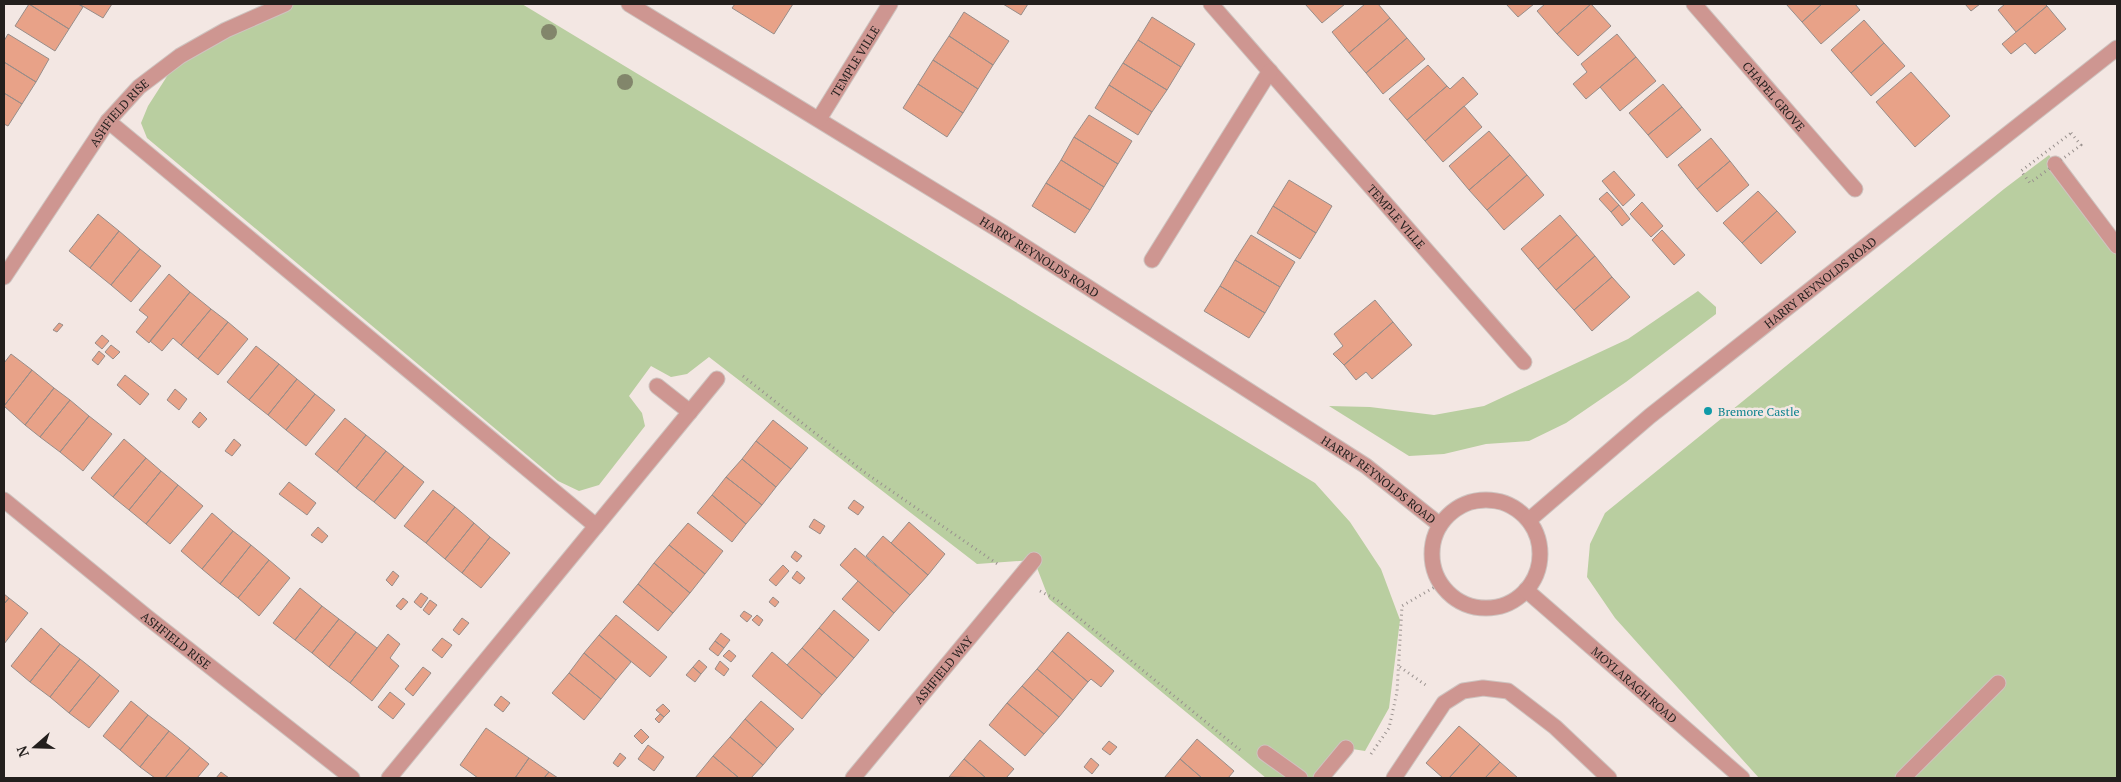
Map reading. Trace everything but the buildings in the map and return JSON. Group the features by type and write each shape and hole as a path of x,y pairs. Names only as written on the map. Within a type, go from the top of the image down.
{"street":[{"name":"ASHFIELD RISE","path":"4,277 108,121 139,87 180,56 226,30 285,4"},
{"name":"HARRY REYNOLDS ROAD","path":"629,4 1002,232 1366,466 1440,525"},
{"name":"TEMPLE VILLE","path":"819,119 890,4"},
{"name":"TEMPLE VILLE","path":"1211,4 1524,362"},
{"name":"CHAPEL GROVE","path":"1694,4 1855,189"},
{"name":"HARRY REYNOLDS ROAD","path":"1529,520 1650,416 2117,48"},
{"path":"1152,260 1270,71"},
{"path":"108,121 596,526"},
{"path":"2055,164 2117,246"},
{"path":"389,778 717,379"},
{"path":"657,386 690,412"},
{"name":"ASHFIELD RISE","path":"4,500 352,778"},
{"path":"1483,500 1500,502 1516,508 1529,520 1540,548 1540,563 1535,576 1526,590 1513,601 1498,607 1481,608 1465,604 1451,596 1440,584 1434,570 1432,554 1434,539 1440,525 1451,512 1466,503 1483,500"},
{"name":"ASHFIELD WAY","path":"853,778 1034,560"},
{"name":"MOYLARAGH ROAD","path":"1526,590 1742,778"},
{"path":"1904,778 1998,683"},
{"path":"1394,778 1444,703 1464,691 1483,688 1508,691 1554,727 1609,778"},
{"path":"1321,778 1346,748"},
{"path":"1265,753 1300,778"}],"path":[{"path":"1370,757 1389,728 1397,692 1402,606 1440,584"},
{"path":"1399,666 1449,700"}],"green space":[{"path":"285,4 522,4 1315,483 1350,522 1381,569 1400,620 1389,708 1365,751 1346,748 1321,778 1266,778 1049,599 1034,560 977,564 709,357 687,374 671,377 651,366 629,396 642,413 645,426 599,485 579,491 558,481 147,138 141,123 148,106 180,56"},
{"path":"2049,155 2117,245 2117,778 1759,778 1615,618 1587,577 1590,544 1605,513 2004,189"},
{"path":"1698,291 1716,307 1716,314 1626,382 1566,423 1529,441 1486,444 1444,454 1409,456 1329,406 1370,407 1434,415 1484,406 1628,339"}],"place":[{"name":"Bremore Castle","path":"1708,411"}]}
